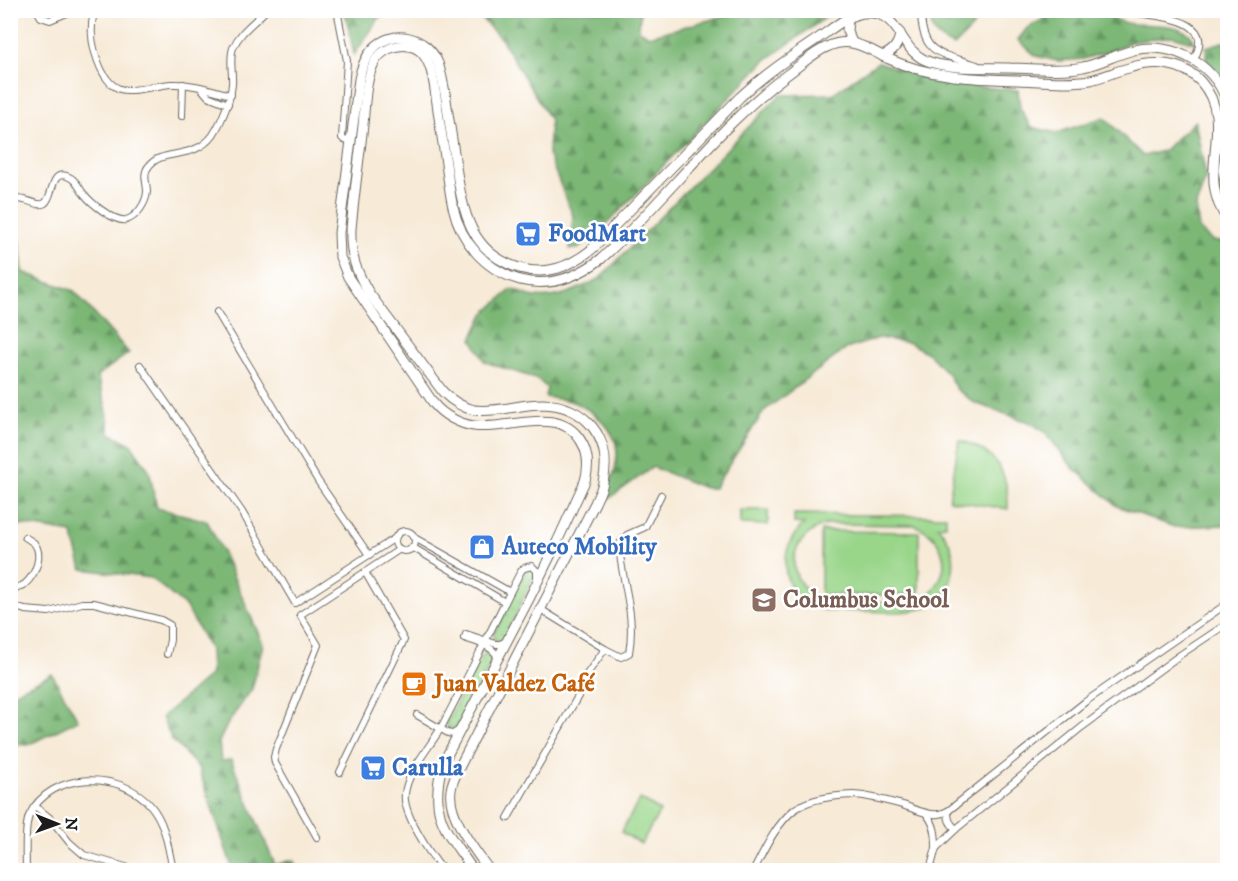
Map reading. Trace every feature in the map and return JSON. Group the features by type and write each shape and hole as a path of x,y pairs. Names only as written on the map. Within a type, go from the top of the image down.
{"main road":[{"path":"472,870 442,824 438,809 437,788 442,765 557,542 585,481 588,464 585,449 579,438 560,423 546,421 473,426 453,419 434,404 355,288 342,264 339,232 350,141 362,68 371,51 389,38 408,37 427,46 434,55 442,79 460,195 474,234 494,256 512,266 531,271 543,271 572,264 591,250 759,79 848,19 866,13 881,15 893,23 911,50 918,56 941,64 1082,68 1133,50 1168,49 1181,54 1203,68 1220,87 1227,108"},
{"path":"848,19 846,31 852,42"},
{"path":"882,56 893,50 900,33"},
{"path":"489,870 455,818 451,805 451,791 461,764 596,504 605,468 599,436 588,421 564,407 532,405 485,411 455,403 442,392 361,280 351,251 351,230 368,86 375,61 381,54 398,46 412,47 423,54 432,71 452,206 461,231 476,254 493,267 525,281 566,279 595,264 613,249 748,106 783,77 836,43 852,42 867,46 882,56 932,73 1011,80 1074,82 1092,80 1146,64 1171,64 1180,67 1201,82 1217,112 1214,191 1220,209 1227,220"},
{"path":"1227,133 1223,170 1227,199"}],"street":[{"path":"37,10 41,17 50,20 74,10"},
{"path":"95,10 92,39 96,57 100,69 113,85 121,90 131,90 183,84 231,95"},
{"path":"10,199 43,204 48,200 54,180 66,176 72,178 83,194 111,216 123,220 137,213 147,192 145,173 149,165 159,158 195,150 206,144 214,133 231,95 232,51 238,38 266,10"},
{"path":"337,10 347,62 342,138 350,141"},
{"path":"921,10 921,24 931,48 937,53 986,67"},
{"path":"1124,10 1164,16 1192,27 1199,40 1193,61"},
{"path":"182,116 183,84"},
{"path":"201,88 208,96 228,104"},
{"path":"217,312 318,481 369,555"},
{"path":"140,365 242,512 295,603 395,538 398,533 410,532 414,542 412,547 405,550 400,549 396,546 395,538"},
{"path":"540,609 621,657 629,653 632,637 631,612 619,546 627,535 645,526 661,495"},
{"path":"10,589 22,586 34,572 37,562 38,551 34,543 25,537"},
{"path":"413,537 510,592"},
{"path":"412,547 505,602"},
{"path":"317,837 275,763 274,757 318,645 300,615 400,549"},
{"path":"443,870 414,824 405,805 405,794 412,773 440,729 521,571 528,566 532,566 537,571 535,587"},
{"path":"340,772 404,639 365,572"},
{"path":"10,605 25,610 49,612 82,603 94,603 161,620 170,625 167,654"},
{"path":"755,869 783,822 796,809 814,801 855,795 897,803 939,815 948,811 1085,702 1227,603"},
{"path":"936,848 956,829 1082,727 1227,623"},
{"path":"465,636 484,643 504,643 507,640"},
{"path":"484,643 495,652 498,660"},
{"path":"508,818 581,692 587,674 605,649"},
{"path":"417,715 452,734 462,727"},
{"path":"26,870 26,824 35,806 54,789 72,782 103,781 118,783 132,789 151,806 164,829 172,869"},
{"path":"35,806 50,818 69,842 84,855 136,870"},
{"path":"948,811 948,820 956,829"},
{"path":"926,812 936,832 936,848 931,867 936,867 937,870"}],"green space":[{"path":"931,10 978,11 973,27 954,46 938,37 932,29"},
{"path":"345,11 384,11 354,55"},
{"path":"472,11 641,11 639,30 649,36 743,11 843,11 825,18 766,60 601,230 578,249 570,249 573,216 548,154 550,120 502,40"},
{"path":"1050,11 1110,11 1113,18 1126,23 1175,27 1184,30 1191,35 1195,43 1173,36 1131,42 1083,59 1057,61 1036,56 1018,40 1027,28 1049,16"},
{"path":"1227,42 1227,84 1226,80 1206,61 1206,47"},
{"path":"878,62 945,84 1018,90 1020,108 1031,127 1057,133 1104,117 1143,156 1163,151 1195,121 1206,177 1196,206 1199,229 1212,241 1227,243 1227,525 1174,527 1117,506 1072,467 1046,433 1031,423 975,403 956,389 948,374 929,354 910,343 879,338 846,349 764,411 714,488 704,488 653,467 603,503 617,459 616,444 608,428 596,415 581,406 570,401 545,397 547,388 537,379 485,362 472,339 484,314 512,289 530,296 557,296 599,279 780,95 832,94"},
{"path":"16,205 23,272 74,291 129,353 97,376 106,407 110,433 131,444 149,470 157,508 207,521 263,644 252,689 228,723 219,742 221,761 231,760 275,865 293,860 298,870 233,870 198,767 172,740 162,717 211,674 210,650 186,607 151,578 82,569 72,533 23,525 11,526 10,207"},
{"path":"959,440 982,450 998,465 1006,484 1008,509 949,500"},
{"path":"740,510 768,510 768,525 740,524"},
{"path":"794,514 946,516 946,525 937,526 948,541 952,552 954,564 949,587 941,598 931,605 906,611 839,611 814,607 793,591 785,569 789,545 804,524 794,523","holes":["830,524 914,525 928,532 935,539 943,555 941,576 934,589 927,595 898,603 829,601 807,591 800,582 794,563 795,554 804,538 820,527"]},
{"path":"821,531 919,532 919,595 821,595"},
{"path":"530,568 535,572 534,576 505,637 501,641 495,640 494,633 525,571"},
{"path":"487,652 491,652 493,660 457,726 453,729 447,728 446,722"},
{"path":"52,674 78,720 28,745 11,744 11,694"},
{"path":"640,799 660,811 641,844 621,832"}],"place":[{"name":"FoodMart","path":"528,234"},
{"name":"Auteco Mobility","path":"482,547"},
{"name":"Columbus School","path":"764,600"},
{"name":"Juan Valdez Café","path":"414,684"},
{"name":"Carulla","path":"373,768"}]}
